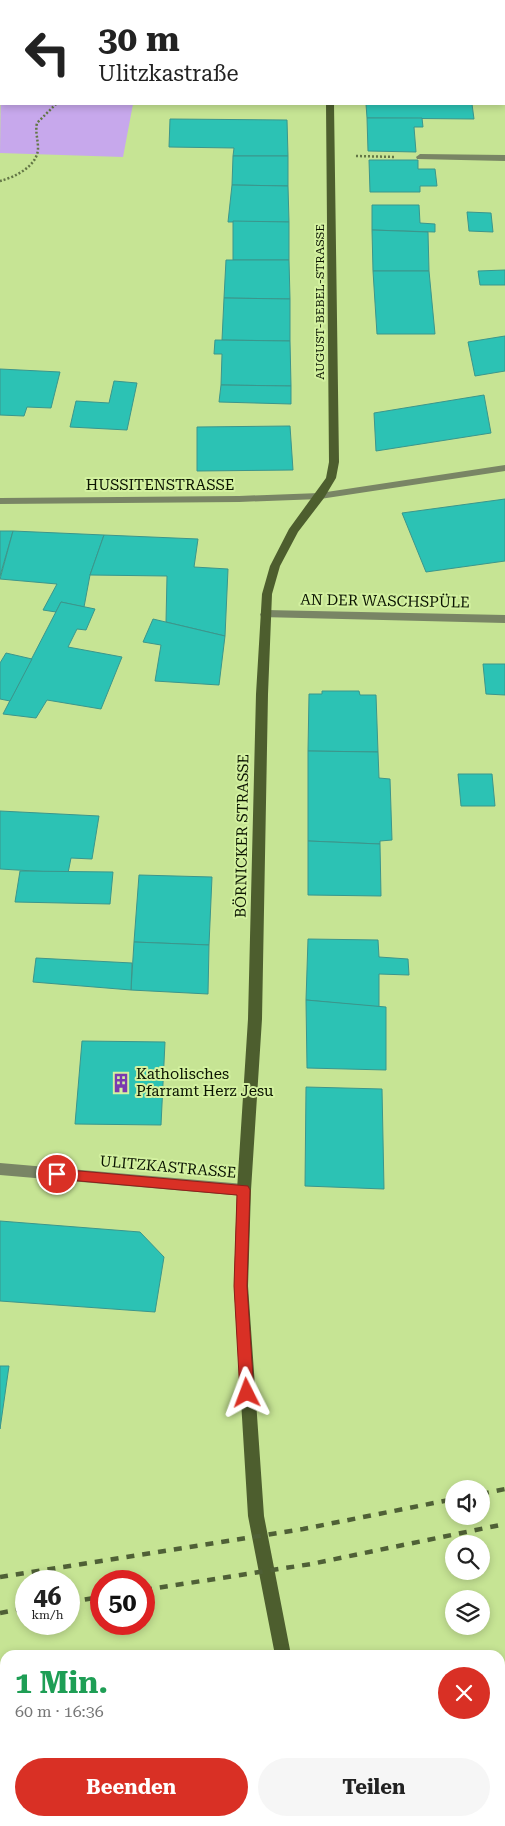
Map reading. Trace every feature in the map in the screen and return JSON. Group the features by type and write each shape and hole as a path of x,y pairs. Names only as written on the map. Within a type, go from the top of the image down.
{"main road":[{"name":"AUGUST-BEBEL-STRASSE","path":"320,496 331,478 334,462 331,344 333,177 330,105"},
{"name":"BÖRNICKER STRASSE","path":"282,1650 256,1516 250,1447 241,1286 244,1190 255,1019 267,594 274,566 293,531 320,496"}],"street":[{"path":"420,157 505,158"},
{"name":"HUSSITENSTRASSE","path":"0,500 239,499 320,496 505,468"},
{"name":"AN DER WASCHSPÜLE","path":"265,614 505,618"},
{"name":"ULITZKASTRASSE","path":"0,1169 244,1190"}],"path":[{"path":"0,181 27,167 38,156 35,136 38,120 55,105"},
{"path":"348,156 420,157"}],"shaded area":[{"path":"1,105 133,105 123,157 0,153"}],"building":[{"path":"366,105 472,105 474,119 367,118"},
{"path":"367,118 422,118 423,127 414,127 416,152 368,151"},
{"path":"170,119 287,120 288,156 233,156 234,148 169,147"},
{"path":"233,156 288,156 288,186 232,185"},
{"path":"369,160 418,160 418,169 435,169 437,186 420,186 420,192 370,192"},
{"path":"232,185 288,186 289,222 228,222"},
{"path":"372,205 419,205 420,223 435,224 435,232 372,230"},
{"path":"467,212 491,213 493,232 469,231"},
{"path":"233,221 289,222 289,260 233,260"},
{"path":"372,230 428,232 429,271 373,271"},
{"path":"226,260 289,260 290,299 224,298"},
{"path":"505,270 505,285 480,285 478,271"},
{"path":"373,271 429,271 435,334 377,334"},
{"path":"224,298 290,299 290,341 222,340"},
{"path":"505,336 505,371 475,376 468,342"},
{"path":"215,340 290,341 291,386 221,385 222,354 214,354"},
{"path":"0,369 60,372 51,408 27,407 24,416 0,415"},
{"path":"114,381 137,383 127,430 70,427 76,401 109,403"},
{"path":"221,385 291,386 291,404 219,402"},
{"path":"484,395 491,433 376,451 374,413"},
{"path":"290,426 293,470 197,471 197,427"},
{"path":"505,499 505,561 426,572 402,513"},
{"path":"0,531 13,531 0,576"},
{"path":"13,531 104,535 90,575 84,607 61,602 56,612 43,610 57,584 0,579"},
{"path":"104,535 198,539 194,567 228,569 225,636 166,622 167,576 90,575"},
{"path":"61,602 95,609 86,630 77,629 68,647 122,657 101,709 47,700 36,718 3,714"},
{"path":"153,619 225,636 219,685 155,681 161,645 143,642"},
{"path":"6,653 32,659 10,701 0,699 0,663"},
{"path":"483,664 505,664 505,695 486,694"},
{"path":"322,691 359,691 360,695 376,695 378,752 308,751 309,694 322,694"},
{"path":"308,751 378,752 379,778 390,779 392,840 380,841 380,844 308,841"},
{"path":"458,774 492,774 495,806 461,806"},
{"path":"0,811 99,816 92,859 71,858 68,873 0,869"},
{"path":"308,841 380,844 381,896 308,895"},
{"path":"20,871 113,872 110,904 15,902"},
{"path":"139,875 212,877 209,945 134,942"},
{"path":"308,939 378,940 379,957 408,959 409,975 379,974 379,1007 306,1000"},
{"path":"134,942 209,945 208,994 131,990"},
{"path":"36,958 132,963 131,990 33,982"},
{"path":"306,1000 386,1007 386,1070 307,1068"},
{"name":"Katholisches Pfarramt Herz Jesu","path":"82,1041 165,1042 161,1125 75,1124"},
{"path":"306,1087 382,1089 384,1189 305,1186"},
{"path":"0,1221 140,1232 164,1257 155,1312 0,1301"},
{"path":"0,1366 9,1366 0,1429"}],"railway":[{"path":"490,1492 505,1489"},
{"path":"0,1577 303,1529 445,1501"},
{"path":"155,1588 311,1564 505,1524"},
{"path":"80,1600 90,1599"},
{"path":"0,1613 15,1610"}],"place":[{"name":"Katholisches Pfarramt Herz Jesu","path":"121,1083"}],"route":[{"path":"57,1174 244,1190 241,1286 247,1393"}]}
